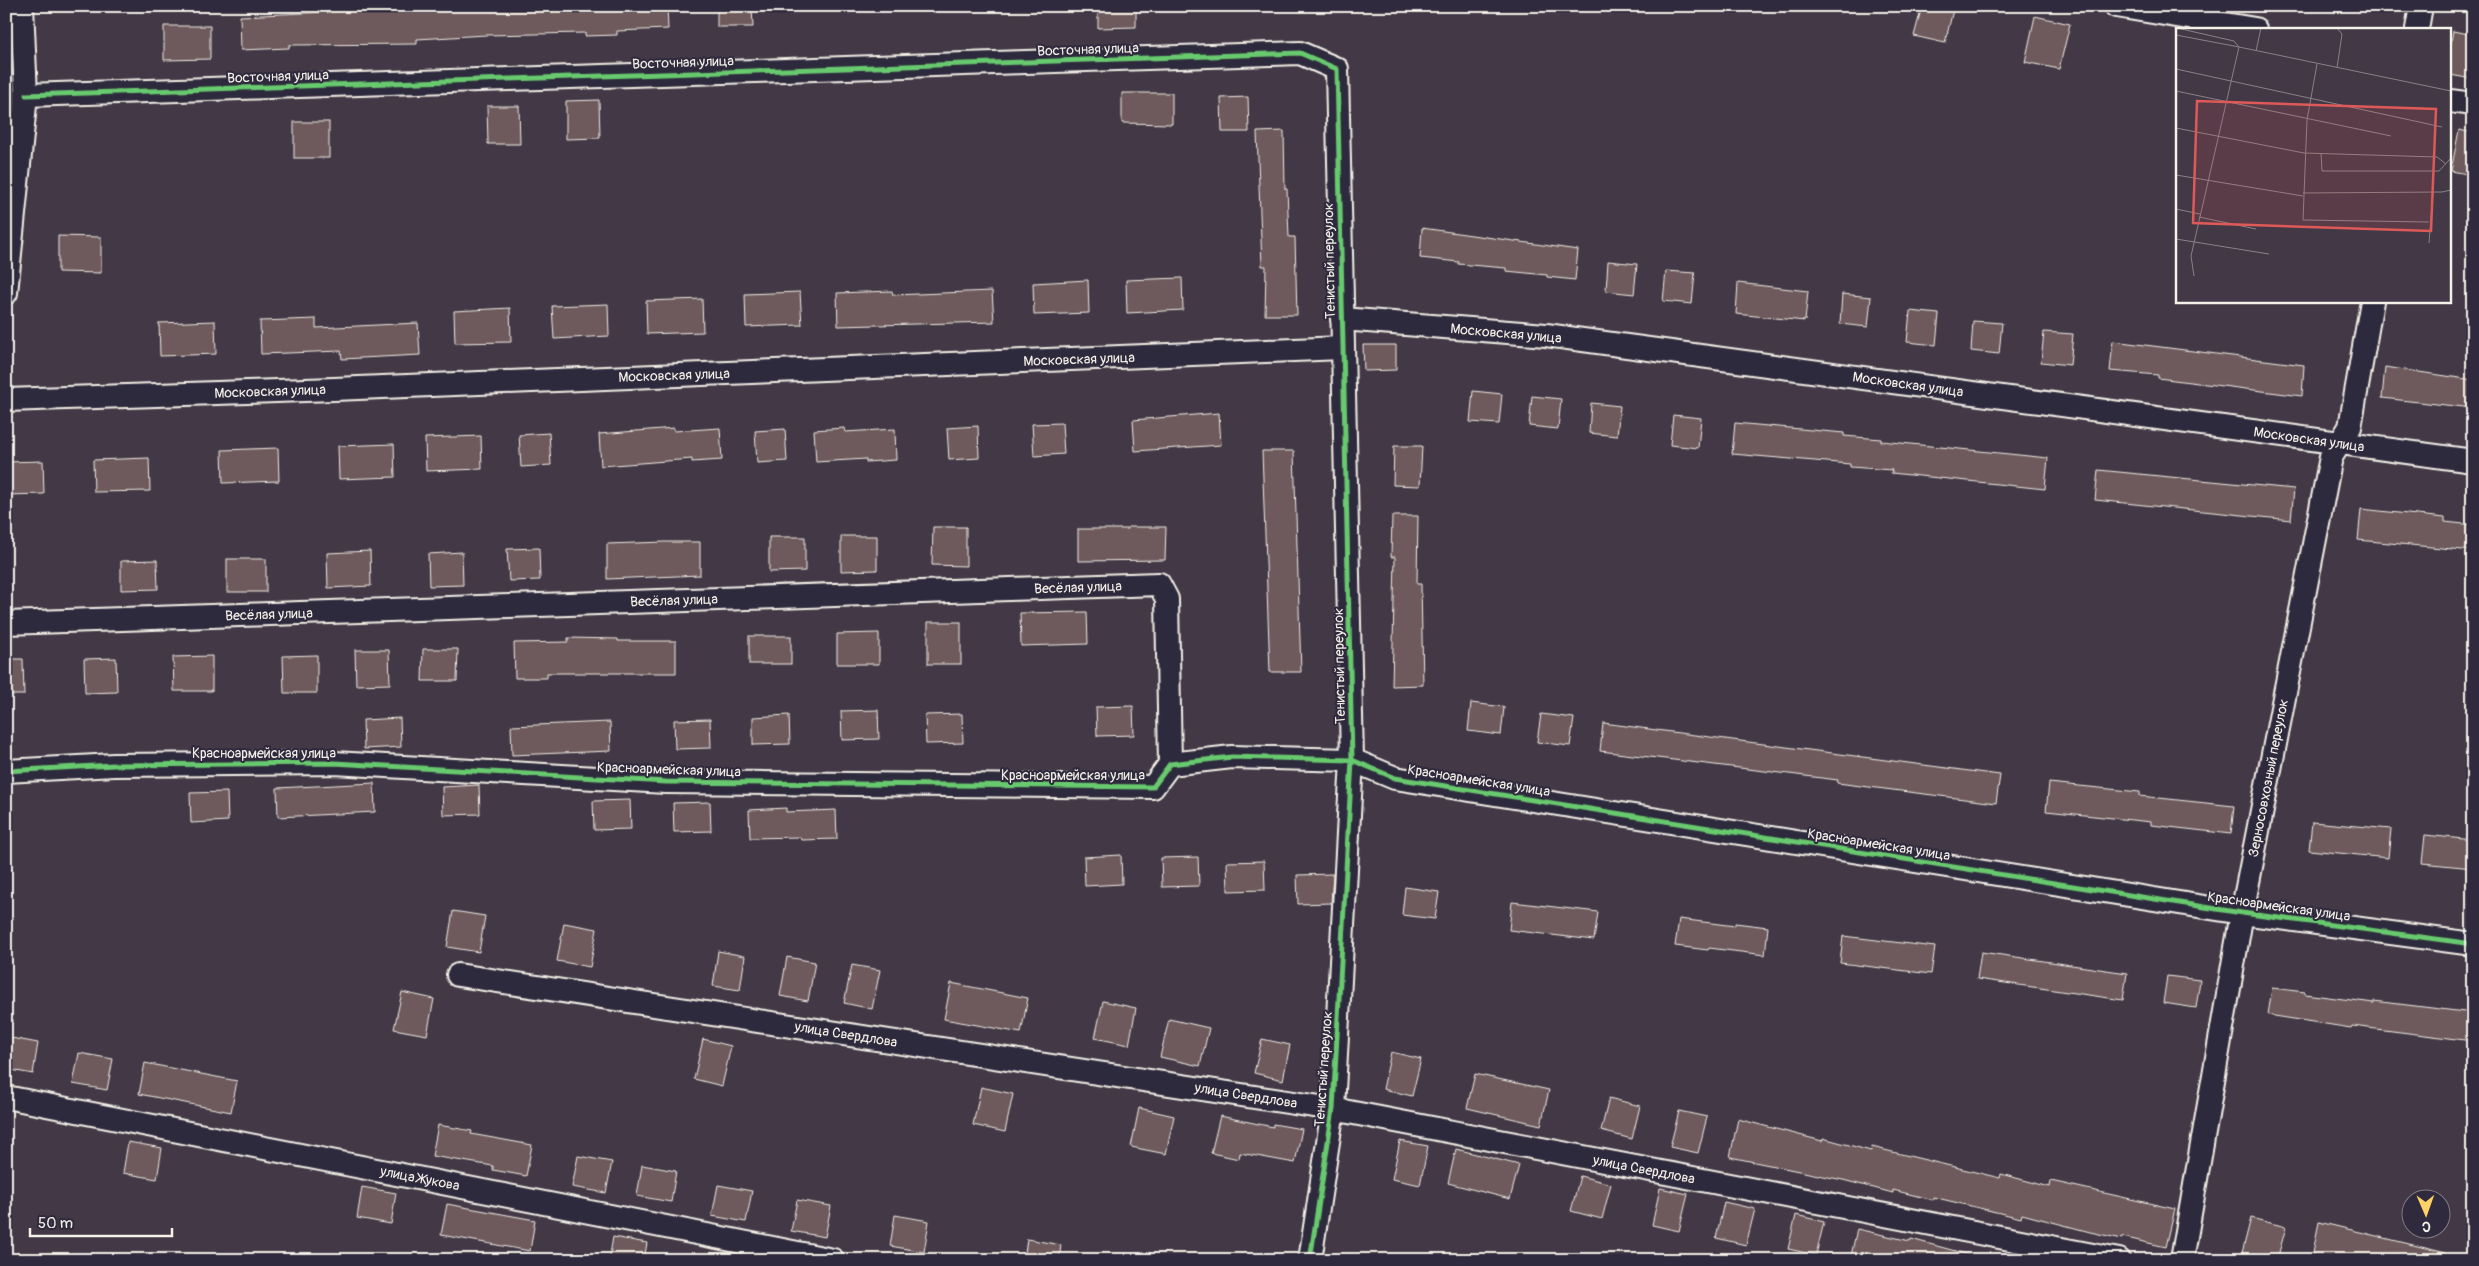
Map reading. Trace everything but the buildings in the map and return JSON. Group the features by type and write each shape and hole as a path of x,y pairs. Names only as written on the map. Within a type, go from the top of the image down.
{"street":[{"path":"6,293 26,95 22,6"},
{"path":"2116,6 2249,28"},
{"path":"2418,28 2421,6"},
{"name":"Восточная улица","path":"26,95 1300,53 1337,69"},
{"name":"Тенистый переулок","path":"1310,1260 1333,1109 1352,760 1337,69"},
{"path":"2452,101 2473,104"},
{"name":"Зерносовхозный переулок","path":"2182,1260 2242,913 2331,457 2350,427 2372,302"},
{"name":"Московская улица","path":"1342,318 1546,335 2473,462"},
{"name":"Московская улица","path":"6,400 364,388 1342,348"},
{"name":"Весёлая улица","path":"6,623 1159,584 1167,599 1170,764"},
{"name":"Красноармейская улица","path":"6,771 114,765 334,763 666,782 1153,787 1170,764 1232,757 1352,760 1395,778 2242,913 2473,944"},
{"name":"улица Свердлова","path":"458,975 1333,1109 2118,1260"},
{"name":"улица Жукова","path":"6,1097 833,1260"}],"cycle path":[{"path":"26,95 1300,53 1337,69 1352,760 1333,1109 1310,1260"},
{"path":"6,771 114,765 334,763 666,782 1153,787 1170,764 1232,757 1352,760 1395,778 2242,913 2473,944"}]}
